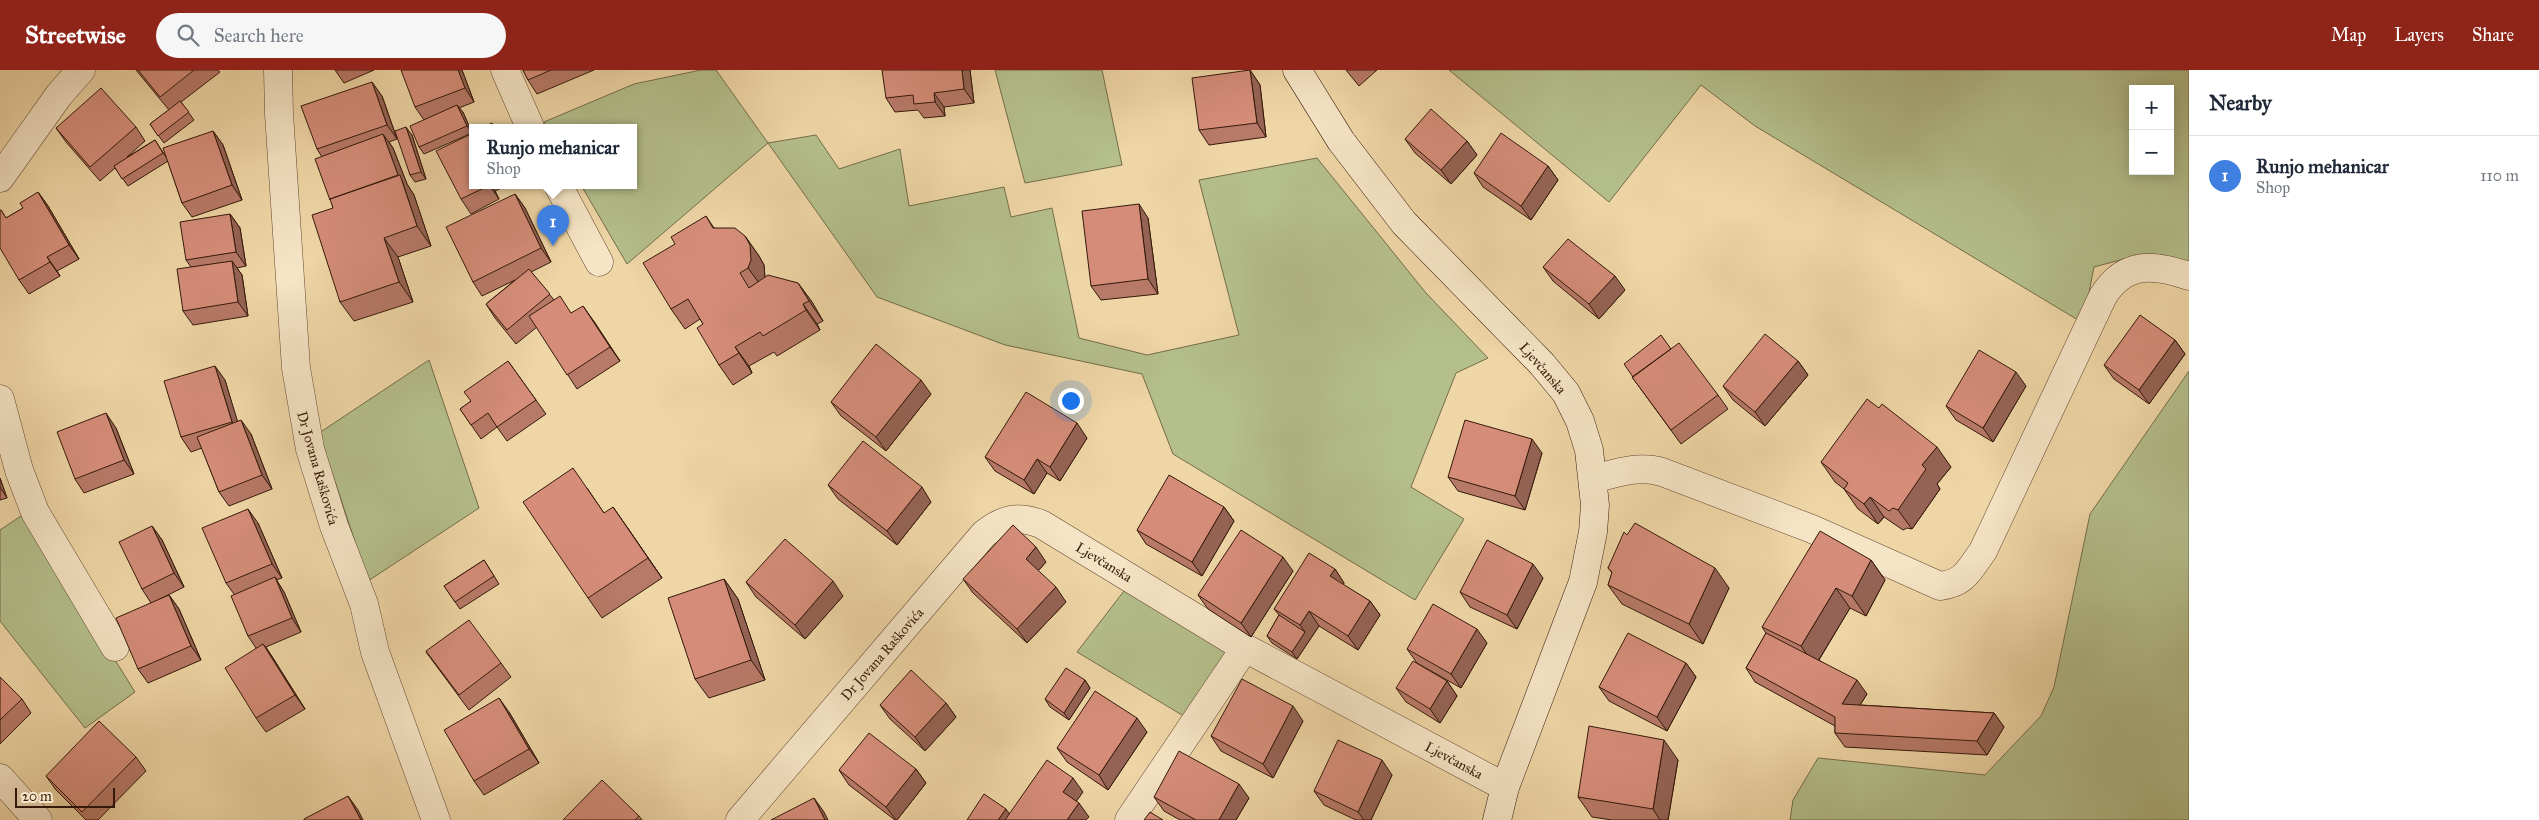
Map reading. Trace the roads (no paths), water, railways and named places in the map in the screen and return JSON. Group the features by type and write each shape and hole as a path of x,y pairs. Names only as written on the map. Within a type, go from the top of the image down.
{"street":[{"path":"0,178 59,94 81,70"},
{"name":"Dr Jovana Raškovića","path":"278,70 279,114 296,368 310,449 334,526 364,604 375,652 436,820"},
{"path":"505,70 529,124"},
{"name":"Ljevčanska","path":"1297,70 1341,141 1404,223 1542,364 1566,393 1580,421 1589,450 1594,479 1593,532 1583,582 1505,787 1497,820"},
{"path":"560,189 599,262"},
{"path":"1594,479 1636,469 1647,468 1662,472 1812,529 1940,586 1953,584 1961,580 1983,551 2103,296 2113,280 2130,270 2156,268 2189,276"},
{"path":"0,399 19,470 35,512 115,647"},
{"name":"Dr Jovana Raškovića","path":"740,820 984,534 997,524 1007,520 1020,519 1041,524"},
{"name":"Ljevčanska","path":"1041,524 1245,648 1505,787"},
{"path":"1129,820 1245,648"},
{"path":"0,778 38,820"}],"place":[{"name":"Runjo mehanicar","path":"553,246"}]}
